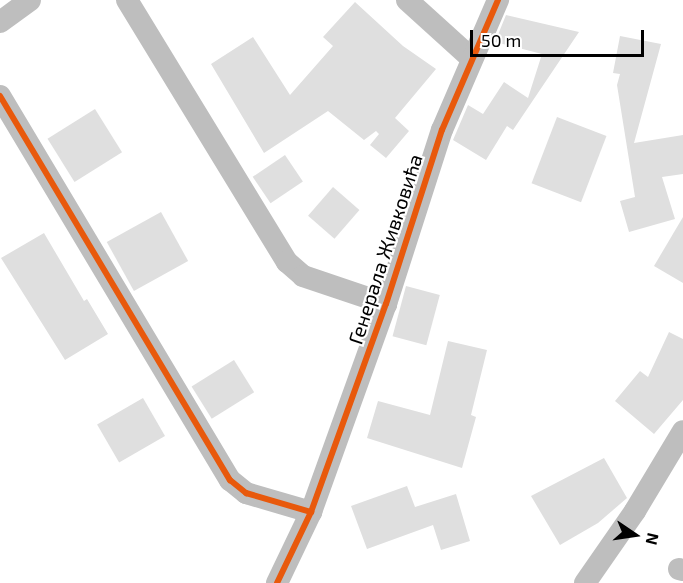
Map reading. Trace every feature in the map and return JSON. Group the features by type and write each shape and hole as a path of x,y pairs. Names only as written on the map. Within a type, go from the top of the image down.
{"street":[{"path":"0,22 30,0"},
{"name":"Генерала Живковића","path":"127,0 287,262 303,276 386,304"},
{"path":"407,0 471,58"},
{"name":"Генерала Живковића","path":"277,583 311,512 386,304 419,194 471,58 498,0"},
{"path":"0,96 230,480 246,493 311,512"},
{"path":"585,583 607,564 683,430"}],"building":[{"path":"355,2 403,46 436,69 395,118 409,131 386,158 370,145 379,134 376,131 364,140 328,111 264,153 211,64 253,37 290,95 333,46 323,37"},
{"path":"506,15 579,32 513,130 507,126 486,160 453,140 468,105 483,114 504,82 528,98 542,54 495,42"},
{"path":"620,36 661,44 634,143 683,135 683,174 662,177 675,219 629,232 620,201 635,197 617,85 620,74 613,73"},
{"path":"95,109 122,152 75,182 48,139"},
{"path":"557,117 606,136 581,202 532,183"},
{"path":"285,155 303,182 271,203 253,177"},
{"path":"333,187 359,210 334,239 308,216"},
{"path":"161,212 188,261 134,291 107,242"},
{"path":"683,217 683,283 654,266"},
{"path":"44,233 84,301 87,299 108,334 65,360 1,258"},
{"path":"406,286 440,295 426,345 393,336"},
{"path":"669,332 683,339 683,400 654,434 615,401 640,371 648,377"},
{"path":"448,341 487,350 471,415 476,417 462,468 367,438 378,401 430,415"},
{"path":"234,360 254,392 212,419 192,386"},
{"path":"143,398 165,436 119,463 97,424"},
{"path":"604,458 627,498 598,523 560,545 531,496"},
{"path":"407,486 415,507 456,494 470,541 441,550 433,525 367,549 351,506"}],"cycle path":[{"path":"277,583 311,512 386,304 442,130 498,0"},
{"path":"0,96 230,480 246,493 311,512"}]}
